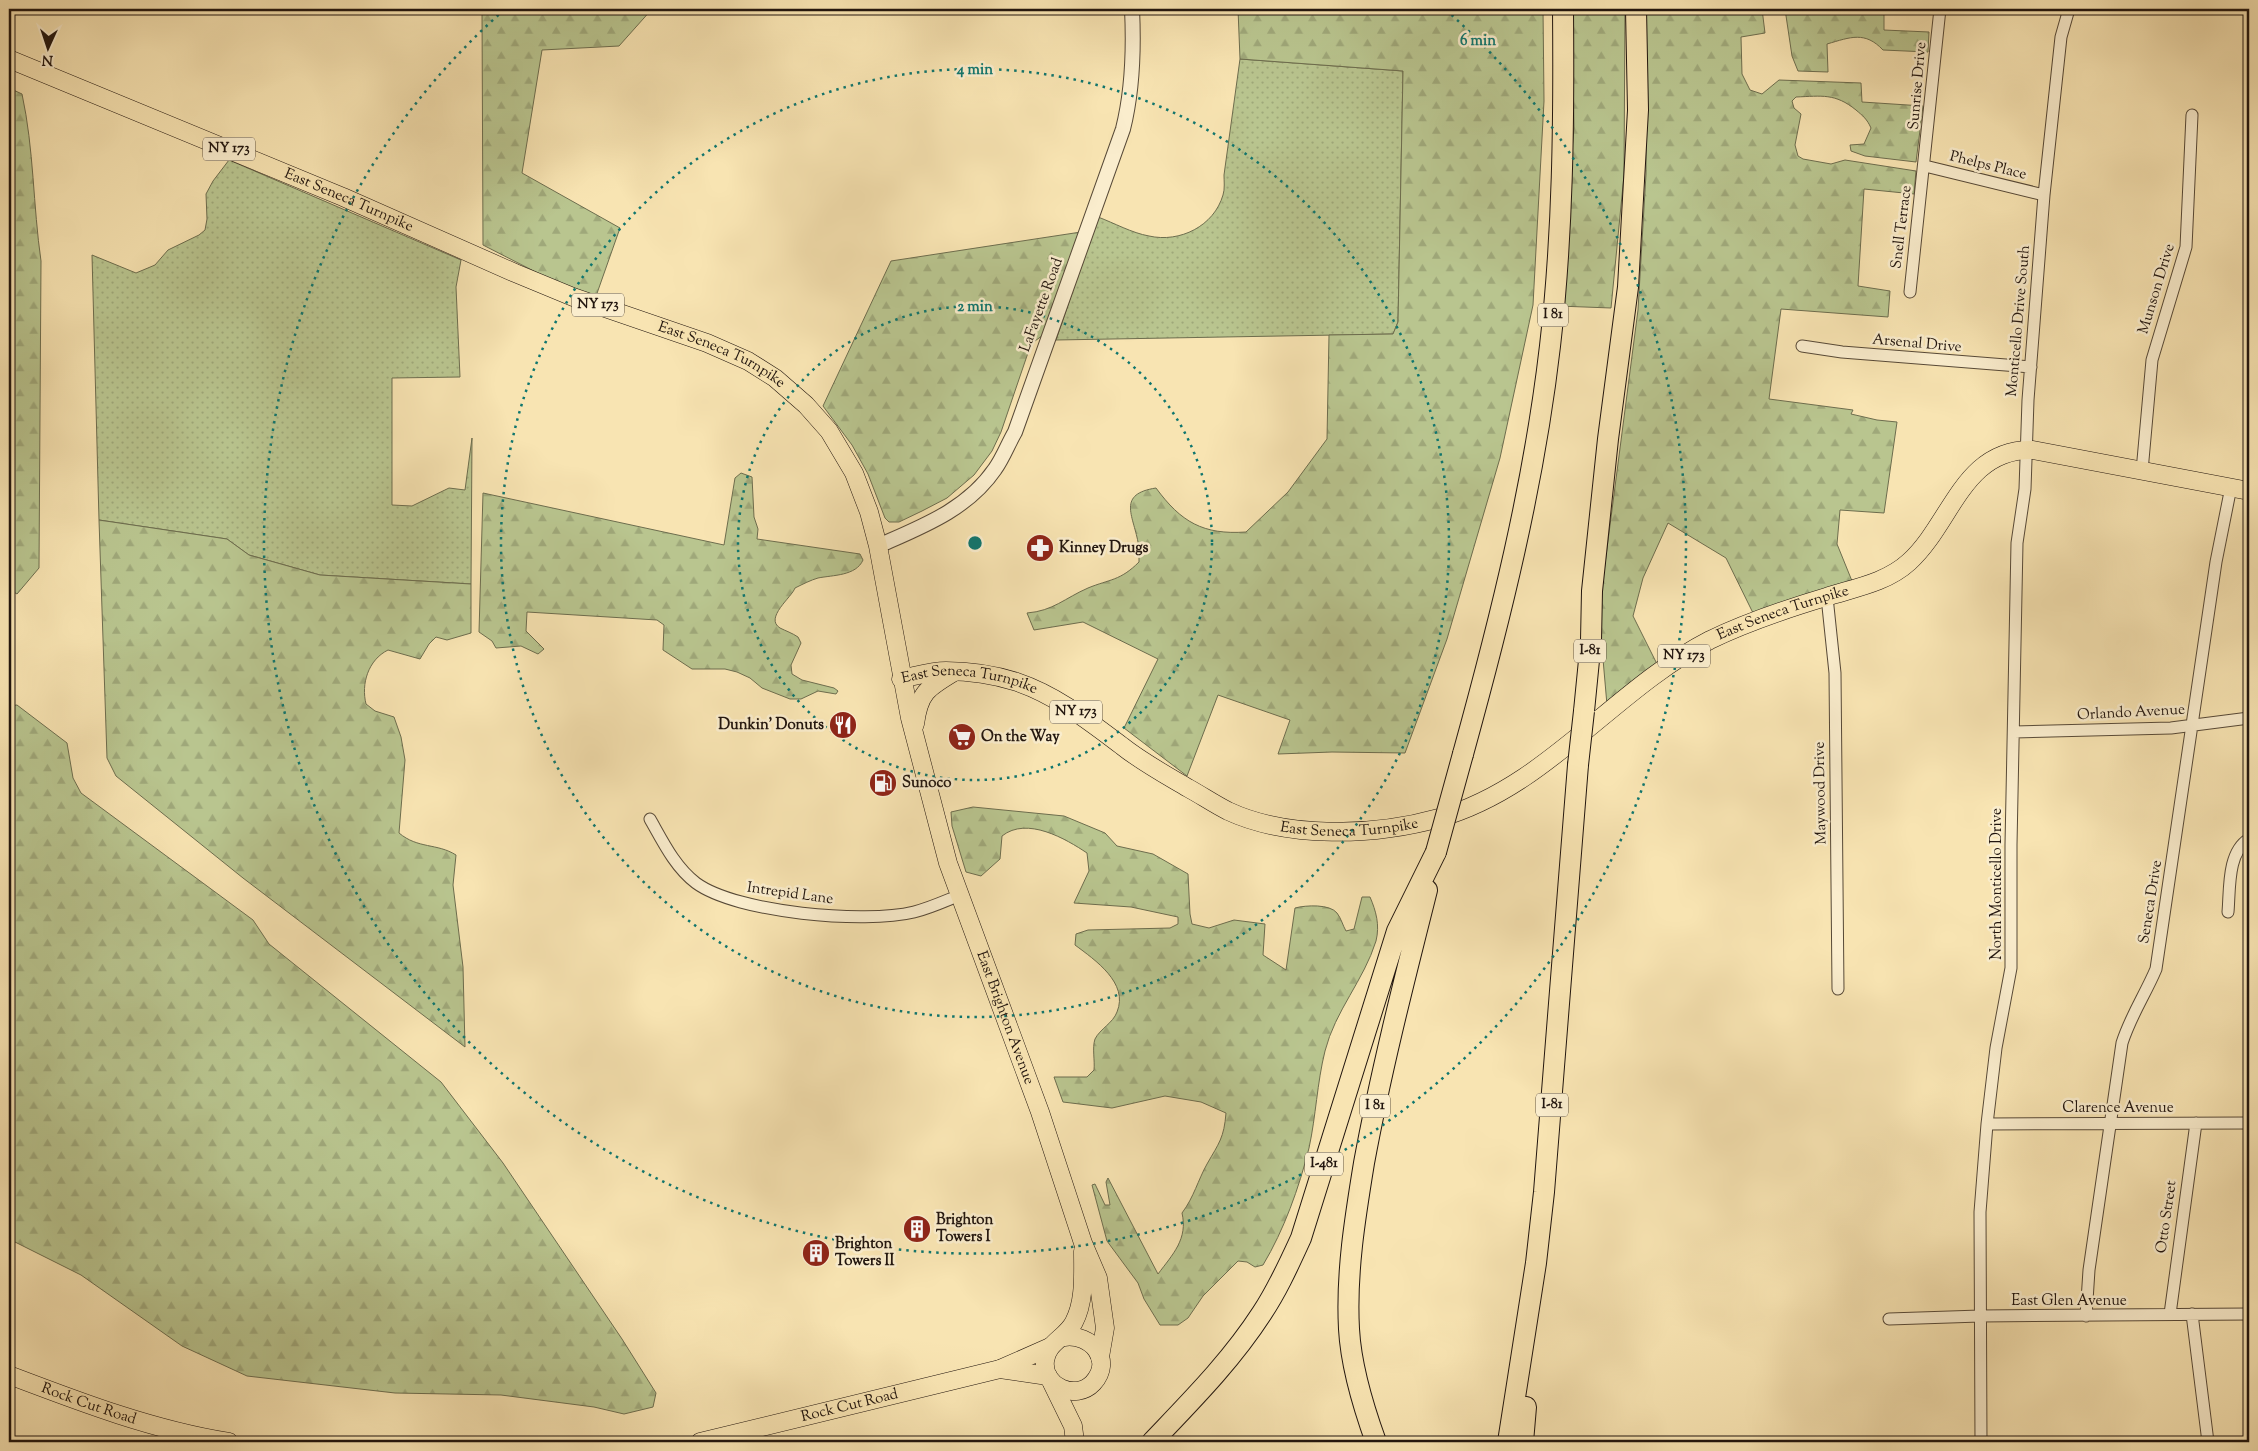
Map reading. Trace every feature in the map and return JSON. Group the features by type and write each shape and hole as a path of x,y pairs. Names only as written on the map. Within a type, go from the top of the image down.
{"highway":[{"name":"I 81","path":"1376,1442 1365,1412 1354,1365 1349,1329 1350,1263 1353,1226 1376,1099 1436,852 1500,618 1521,524 1550,347 1564,114 1562,9"},
{"name":"I-81","path":"1508,1442 1536,1263 1555,1062 1578,765 1591,640 1592,591 1608,439 1628,287 1638,110 1636,9"},
{"name":"I-481","path":"1152,1442 1217,1374 1262,1314 1284,1276 1301,1238 1397,931 1436,852"},
{"path":"1523,1442 1551,1214 1556,1144 1555,1062"}],"main road":[{"name":"East Seneca Turnpike","path":"9,59 343,196 573,297 707,343 748,362 782,384 806,405 829,431 844,454 861,489 878,546 902,679 932,672 955,672 985,675 1018,682 1058,701 1167,775 1227,810 1263,824 1313,830 1396,828 1442,817 1505,789 1565,747 1666,666 1709,641 1756,620 1864,586 1889,576 1906,564 1923,547 1968,481 1986,463 2011,451 2026,450 2249,491"},
{"path":"914,734 918,704 924,694 931,686 955,672"},
{"name":"East Brighton Avenue","path":"902,679 914,734 948,863 1040,1112 1083,1242 1098,1278 1104,1328 1100,1356"},
{"path":"1074,1436 1049,1378 1045,1364 1050,1347 1064,1337 1074,1323 1081,1305 1083,1242"},
{"path":"1064,1337 1073,1336 1090,1341 1100,1356 1098,1375 1085,1389 1078,1405 1074,1436"},
{"name":"Rock Cut Road","path":"700,1442 1000,1369 1050,1347"},
{"name":"Rock Cut Road","path":"1000,1369 1049,1378"},
{"name":"Rock Cut Road","path":"9,1375 86,1404 156,1425 229,1442"},
{"path":"1049,1378 1067,1391 1085,1389"}],"street":[{"name":"LaFayette Road","path":"878,546 932,523 971,496 995,470 1015,432 1123,129 1130,99 1133,71 1132,9"},
{"name":"Sunrise Drive","path":"1925,166 1940,9"},
{"name":"Monticello Drive South","path":"2026,450 2044,195 2062,37 2069,9"},
{"name":"Munson Drive","path":"2142,471 2152,360 2186,248 2192,115"},
{"name":"Phelps Place","path":"1925,166 2044,195"},
{"name":"Snell Terrace","path":"1910,292 1925,166"},
{"name":"Arsenal Drive","path":"1802,346 1842,352 2031,367"},
{"name":"North Monticello Drive","path":"1981,1442 1980,1212 1987,1124 1996,1048 2012,968 2011,845 2014,732 2014,584 2017,543 2025,489 2026,450"},
{"name":"Seneca Drive","path":"2086,1316 2090,1270 2122,1043 2130,1018 2148,989 2156,969 2216,562 2231,488"},
{"name":"Maywood Drive","path":"1827,597 1834,672 1838,989"},
{"name":"Orlando Avenue","path":"2014,732 2172,728 2249,718"},
{"name":"Intrepid Lane","path":"650,819 675,862 683,872 708,891 740,903 833,915 884,916 913,913 960,895"},
{"path":"2228,912 2233,862 2239,848 2249,839"},
{"name":"Otto Street","path":"2170,1314 2196,1123"},
{"name":"Clarence Avenue","path":"1987,1124 2249,1123"},
{"path":"2192,1314 2208,1442"},
{"name":"East Glen Avenue","path":"1889,1319 1980,1316 2249,1314"}],"green space":[{"path":"482,9 652,9 619,46 542,50 522,173 620,228 595,299 561,285 483,245"},
{"path":"1238,9 1543,9 1544,101 1533,305 1500,458 1447,639 1405,753 1332,752 1278,754 1290,720 1218,695 1187,776 1124,728 1158,659 1083,622 1034,630 1027,613 1052,607 1088,588 1115,579 1139,562 1138,542 1130,507 1136,495 1144,491 1156,488 1175,510 1194,524 1217,531 1246,532 1288,492 1327,439 1329,335 1393,334 1398,322 1403,71 1240,59"},
{"path":"1572,9 1625,9 1624,175 1611,308 1558,306 1574,128"},
{"path":"1646,9 1762,9 1765,33 1741,37 1742,74 1750,90 1762,94 1779,80 1861,83 1862,102 1923,106 1916,162 1865,156 1851,151 1850,145 1864,144 1871,128 1861,114 1835,98 1796,97 1792,101 1794,108 1801,114 1795,145 1798,156 1803,159 1831,164 1845,160 1916,171 1914,194 1864,189 1858,286 1890,291 1888,317 1781,309 1769,399 1853,410 1851,414 1897,422 1884,513 1840,510 1837,544 1852,581 1753,613 1726,558 1668,523 1643,578 1633,616 1657,664 1607,705 1603,659 1593,656 1638,310 1646,174"},
{"path":"1785,9 1884,9 1884,30 1929,32 1928,52 1883,50 1870,40 1864,38 1843,39 1827,44 1828,72 1798,71 1792,56"},
{"path":"1240,59 1403,71 1398,322 1393,334 1056,340 1098,217 1143,235 1161,238 1172,237 1194,230 1204,223 1219,206 1224,190 1224,175"},
{"path":"9,88 22,94 26,115 41,261 39,568 17,594 9,589"},
{"path":"229,160 461,260 456,287 460,377 392,378 392,505 412,506 449,488 465,490 472,438 471,584 320,575 249,555 227,539 99,520 92,255 136,273 155,265 168,250 199,235 205,230 207,219 206,194"},
{"path":"1081,232 1043,335 1031,344 1001,432 992,451 974,475 947,498 899,522 889,522 885,518 868,474 852,445 823,406 891,261"},
{"path":"741,473 752,477 754,517 758,529 757,539 860,554 863,560 860,565 850,572 818,578 795,588 780,608 775,619 776,624 780,628 798,637 801,643 791,665 792,674 802,680 834,688 838,691 836,694 818,691 801,699 790,699 762,688 750,678 737,672 725,669 692,669 663,650 664,625 657,620 527,612 526,631 544,649 538,654 521,646 496,648 492,641 479,632 483,493 724,545 735,478"},
{"path":"99,520 227,539 249,555 320,575 471,584 471,633 447,640 436,637 429,644 420,659 388,650 375,660 365,681 366,704 375,711 394,717 401,737 405,760 399,833 420,844 449,851 456,855 453,885 463,967 465,1047 243,878 116,776 107,758"},
{"path":"17,705 67,743 73,778 81,793 253,920 269,944 441,1082 503,1163 622,1339 656,1393 653,1407 624,1414 594,1407 501,1395 395,1393 247,1376 182,1346 81,1275 9,1239 9,706"},
{"path":"973,807 1064,816 1105,833 1117,846 1153,854 1188,874 1192,924 1209,928 1234,920 1265,924 1263,955 1286,970 1295,908 1311,906 1334,910 1340,917 1346,931 1354,929 1362,897 1370,897 1372,902 1376,913 1376,941 1364,969 1342,1009 1325,1051 1309,1148 1296,1193 1278,1238 1263,1265 1255,1267 1247,1262 1238,1261 1203,1296 1188,1318 1178,1325 1160,1325 1144,1299 1138,1283 1107,1241 1092,1185 1095,1184 1105,1205 1110,1205 1106,1182 1108,1178 1158,1274 1178,1246 1183,1231 1182,1213 1190,1201 1220,1140 1224,1129 1226,1113 1201,1102 1165,1096 1112,1108 1063,1102 1054,1077 1087,1077 1094,1070 1095,1039 1115,1016 1119,1001 1118,991 1108,973 1075,945 1076,934 1088,930 1170,928 1178,924 1178,917 1131,907 1074,903 1089,871 1087,853 1057,836 1034,829 1012,830 1002,836 1000,859 981,876 966,872 952,826 951,812"}],"place":[{"name":"Kinney Drugs","path":"1040,548"},
{"name":"Dunkin' Donuts","path":"843,725"},
{"name":"On the Way","path":"962,737"},
{"name":"Sunoco","path":"883,783"},
{"name":"Brighton Towers I","path":"917,1229"},
{"name":"Brighton Towers II","path":"816,1253"}]}
